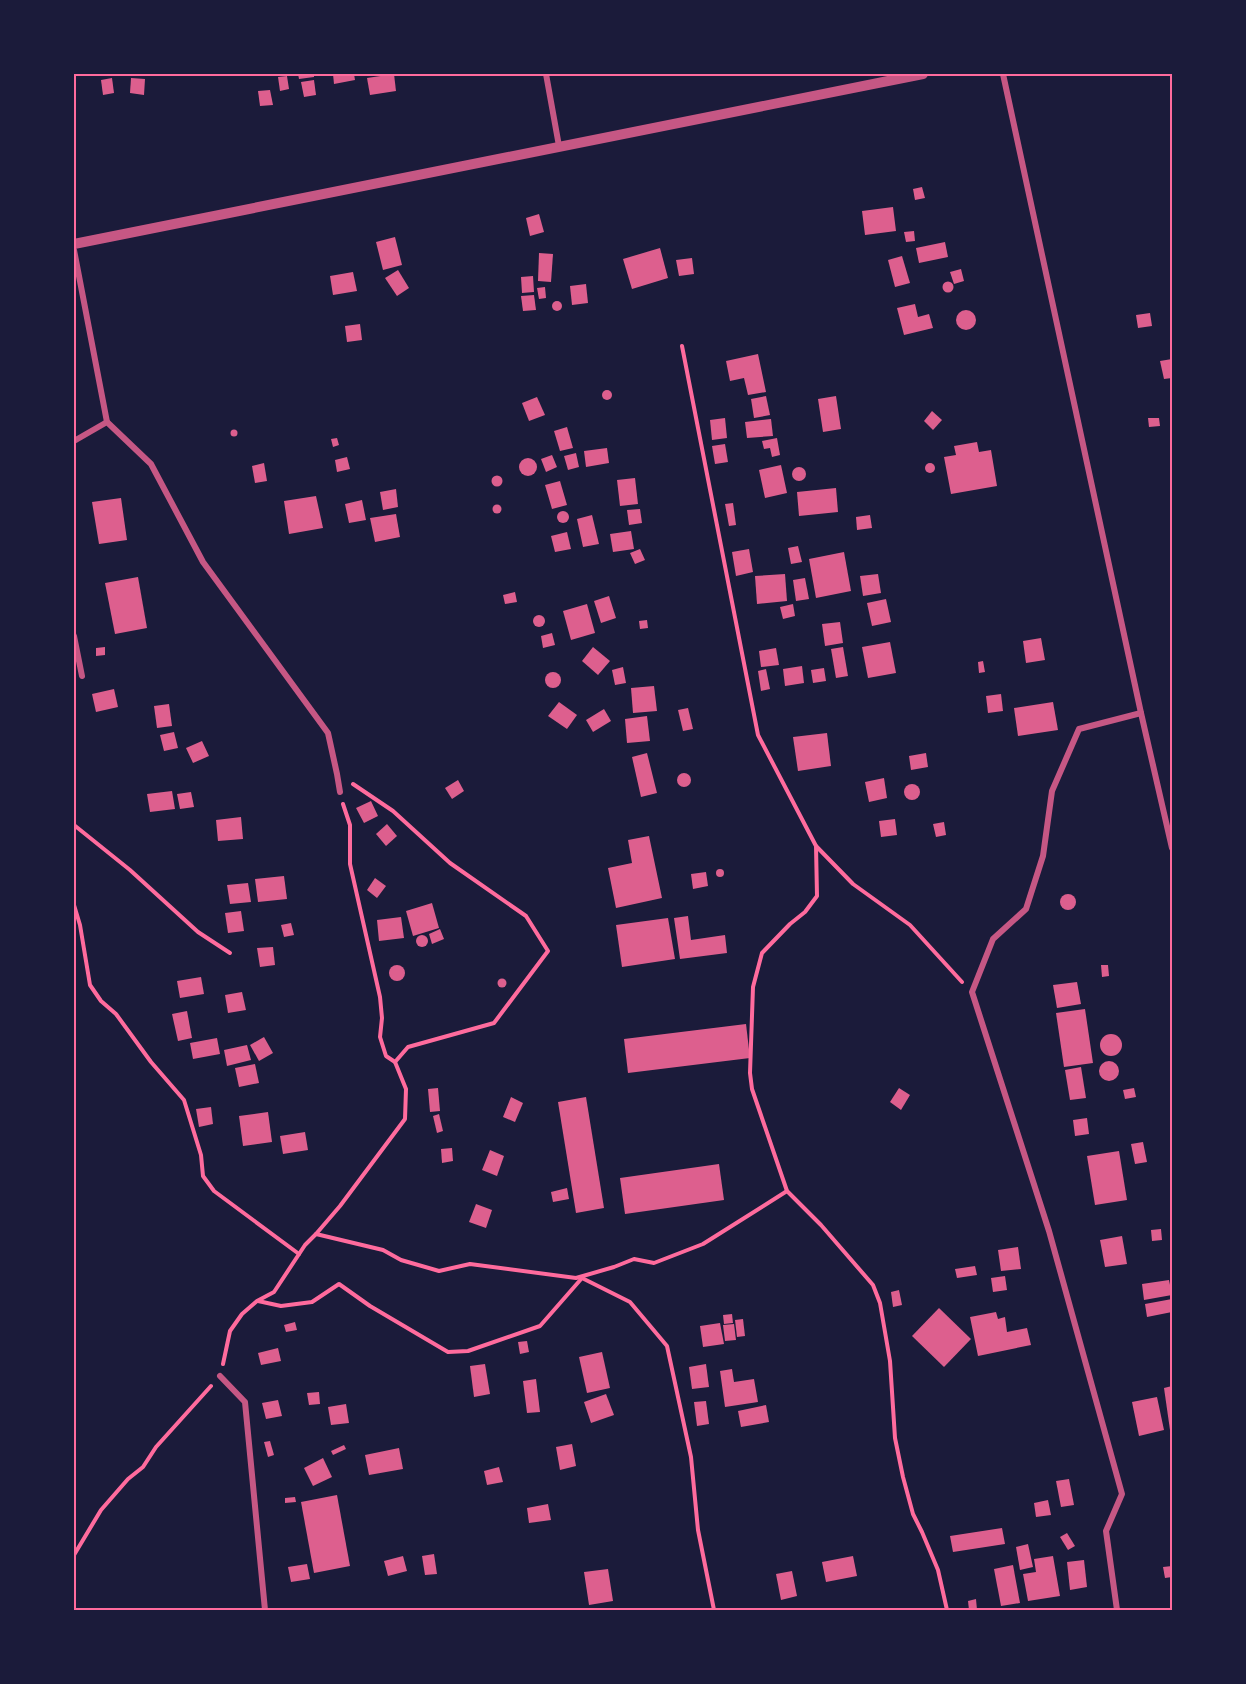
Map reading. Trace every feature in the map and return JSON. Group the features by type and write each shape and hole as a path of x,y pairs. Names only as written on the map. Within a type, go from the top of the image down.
{"street":[{"path":"546,74 559,146"},
{"path":"74,244 923,74"},
{"path":"1003,74 1141,713 1173,849"},
{"path":"74,250 107,422 151,464 203,562 328,733 340,792"},
{"path":"74,441 107,422"},
{"path":"74,636 82,676"},
{"path":"1117,1611 1106,1531 1122,1494 1049,1231 972,992 993,939 1026,909 1043,856 1052,791 1079,729 1141,713"},
{"path":"220,1376 245,1402 265,1611"}],"path":[{"path":"682,346 758,735 816,846 853,884 910,925 972,992"},
{"path":"338,774 393,811 450,863 526,915 548,951 494,1023 408,1047 395,1062"},
{"path":"74,1555 101,1509 128,1479 143,1467 156,1447 220,1376 230,1331 242,1314 257,1301 274,1292 304,1245 340,1206 405,1119 406,1089 395,1062 386,1056 381,1037 380,997 350,864 350,825 340,792"},
{"path":"74,825 130,870 198,932 230,953"},
{"path":"816,846 817,896 805,912 762,953 753,987 750,1073 752,1089 787,1191 821,1225 873,1286 880,1304 890,1361 895,1438 903,1478 913,1514 938,1569 947,1611"},
{"path":"74,905 80,925 90,985 101,1001 116,1014 151,1062 184,1101 201,1155 203,1176 214,1191 299,1254"},
{"path":"316,1234 383,1250 401,1260 439,1271 470,1264 576,1278 614,1268 634,1259 654,1263 703,1244 787,1191"},
{"path":"257,1301 281,1306 312,1302 339,1284 370,1306 448,1352 468,1351 540,1326 582,1278 630,1302 667,1346 691,1457 698,1530 714,1611"}],"building":[{"path":"298,74 314,74 314,77 299,79"},
{"path":"333,74 354,74 355,80 334,84"},
{"path":"394,74 396,91 370,95 367,78"},
{"path":"287,76 289,89 280,91 278,77"},
{"path":"112,78 114,93 103,95 101,80"},
{"path":"131,78 145,79 144,95 130,93"},
{"path":"314,80 316,95 304,97 301,82"},
{"path":"270,90 273,105 260,106 258,91"},
{"path":"922,187 925,198 915,200 913,189"},
{"path":"893,207 896,231 865,235 862,211"},
{"path":"539,214 544,232 530,236 526,218"},
{"path":"914,231 915,241 906,242 904,232"},
{"path":"395,237 402,265 383,270 376,242"},
{"path":"945,242 948,257 919,263 916,248"},
{"path":"660,248 668,278 632,289 623,259"},
{"path":"539,253 553,254 551,282 538,281"},
{"path":"902,256 910,283 895,287 888,260"},
{"path":"692,258 694,274 679,276 676,260"},
{"path":"961,269 964,281 954,284 950,272"},
{"path":"398,270 409,288 397,296 385,278"},
{"path":"353,272 357,291 333,295 330,276"},
{"path":"533,276 534,292 522,293 521,277"},
{"path":"948,282 952,283 952,291 948,292 944,291 943,287 944,283"},
{"path":"586,284 588,303 572,305 570,286"},
{"path":"545,287 546,298 539,299 537,288"},
{"path":"534,295 536,310 523,311 521,296"},
{"path":"557,301 562,306 557,311 552,306"},
{"path":"915,304 918,317 929,314 933,328 904,335 897,308"},
{"path":"966,310 973,313 976,320 973,327 966,330 959,327 956,320 959,313"},
{"path":"1150,313 1152,326 1138,328 1136,315"},
{"path":"360,324 362,340 347,342 345,326"},
{"path":"758,354 766,392 748,395 744,378 730,381 726,361"},
{"path":"1172,359 1172,378 1164,379 1160,361"},
{"path":"607,390 611,391 611,399 607,400 603,399 602,395 603,391"},
{"path":"766,396 770,415 754,418 751,399"},
{"path":"836,396 841,429 823,432 818,399"},
{"path":"537,397 545,415 529,421 522,403"},
{"path":"932,411 942,420 933,430 924,421"},
{"path":"725,418 727,438 712,440 710,420"},
{"path":"1148,418 1159,418 1160,426 1149,427"},
{"path":"771,419 773,436 747,438 745,422"},
{"path":"567,427 573,448 560,451 554,431"},
{"path":"234,429 238,433 234,437 230,433"},
{"path":"337,438 339,445 333,447 331,439"},
{"path":"777,438 780,455 772,457 770,448 764,449 762,441"},
{"path":"977,442 979,452 991,450 997,486 951,494 944,457 956,455 954,446"},
{"path":"725,444 728,462 715,464 712,446"},
{"path":"607,448 609,463 586,467 584,451"},
{"path":"576,453 579,467 568,470 564,456"},
{"path":"552,455 557,467 546,472 541,459"},
{"path":"347,457 350,469 337,472 335,460"},
{"path":"524,458 532,458 537,463 535,474 524,476 519,471 519,463"},
{"path":"264,463 267,481 255,483 252,466"},
{"path":"930,463 934,464 934,472 930,473 926,472 925,468 926,464"},
{"path":"781,465 787,493 765,498 759,470"},
{"path":"799,467 804,469 806,474 804,479 799,481 794,479 792,474 794,469"},
{"path":"497,475 503,481 497,487 491,481"},
{"path":"635,478 638,504 620,506 617,480"},
{"path":"560,481 567,505 552,509 545,485"},
{"path":"836,488 838,512 799,516 797,492"},
{"path":"396,489 398,507 383,510 380,492"},
{"path":"316,496 323,528 289,534 284,501"},
{"path":"121,498 127,540 99,544 92,502"},
{"path":"362,500 366,520 349,523 345,504"},
{"path":"733,503 736,525 729,526 725,504"},
{"path":"497,505 501,509 497,513 493,509"},
{"path":"640,509 642,523 629,525 627,510"},
{"path":"563,511 569,517 563,523 557,517"},
{"path":"396,514 400,537 375,542 370,518"},
{"path":"592,515 599,544 583,547 577,519"},
{"path":"870,515 872,528 857,530 856,517"},
{"path":"631,531 634,549 613,552 610,534"},
{"path":"567,532 571,549 555,552 551,536"},
{"path":"798,546 802,562 791,564 788,548"},
{"path":"640,549 645,560 635,564 630,553"},
{"path":"749,549 753,572 736,576 732,552"},
{"path":"844,552 851,591 816,598 809,559"},
{"path":"785,574 787,601 757,604 755,576"},
{"path":"878,574 881,593 863,596 860,576"},
{"path":"138,577 147,628 115,634 105,583"},
{"path":"805,578 809,599 796,601 793,580"},
{"path":"515,592 517,602 505,604 503,595"},
{"path":"609,596 616,618 601,623 594,601"},
{"path":"886,599 891,622 872,626 867,603"},
{"path":"587,604 595,633 571,640 563,611"},
{"path":"793,604 795,616 783,619 780,607"},
{"path":"541,615 545,621 541,627 537,627 533,619"},
{"path":"647,620 648,628 640,629 639,621"},
{"path":"840,622 843,643 825,646 822,624"},
{"path":"552,633 555,645 543,648 541,636"},
{"path":"1041,638 1045,660 1026,663 1023,641"},
{"path":"890,642 896,673 868,678 862,647"},
{"path":"105,647 105,655 96,656 96,648"},
{"path":"593,647 610,661 598,675 582,661"},
{"path":"843,647 848,676 836,678 831,649"},
{"path":"776,648 779,665 761,667 759,651"},
{"path":"983,661 985,672 979,673 978,662"},
{"path":"802,666 804,683 785,686 783,669"},
{"path":"623,667 626,683 615,685 612,670"},
{"path":"824,668 826,681 813,683 811,670"},
{"path":"766,669 770,689 761,691 758,671"},
{"path":"553,672 559,674 561,680 559,686 553,688 547,686 545,680 547,674"},
{"path":"654,686 657,711 633,713 631,688"},
{"path":"114,689 118,707 96,712 92,694"},
{"path":"1001,694 1003,711 988,713 986,696"},
{"path":"559,702 577,715 567,729 548,716"},
{"path":"1053,702 1058,730 1018,736 1014,708"},
{"path":"169,704 172,726 157,728 154,706"},
{"path":"688,708 693,729 683,731 678,710"},
{"path":"604,709 611,721 593,732 586,720"},
{"path":"647,716 650,741 627,743 625,719"},
{"path":"174,732 178,748 164,751 160,735"},
{"path":"827,733 831,766 798,771 793,737"},
{"path":"202,741 209,756 193,763 186,748"},
{"path":"647,753 657,793 641,797 632,757"},
{"path":"926,753 928,767 911,770 909,756"},
{"path":"684,773 689,775 691,780 689,785 684,787 679,785 677,780 679,775"},
{"path":"884,778 887,798 869,802 865,782"},
{"path":"458,780 464,791 452,799 445,788"},
{"path":"909,784 915,784 920,792 918,798 909,800 904,795 904,789"},
{"path":"172,791 175,809 150,812 147,794"},
{"path":"191,792 194,807 180,809 177,794"},
{"path":"371,801 378,816 364,823 356,808"},
{"path":"241,817 243,839 218,841 216,820"},
{"path":"895,819 897,835 881,837 879,821"},
{"path":"944,822 946,835 936,837 933,824"},
{"path":"387,824 397,836 386,846 376,834"},
{"path":"649,836 662,898 616,908 608,868 632,863 628,840"},
{"path":"720,869 724,873 720,877 716,873"},
{"path":"706,872 708,886 693,889 691,874"},
{"path":"284,876 287,899 258,902 255,879"},
{"path":"375,878 386,886 377,898 367,890"},
{"path":"248,883 251,902 230,904 227,885"},
{"path":"1068,894 1076,902 1068,910 1060,902"},
{"path":"432,903 439,928 413,936 406,911"},
{"path":"241,911 244,931 228,933 225,913"},
{"path":"688,916 691,940 725,935 727,953 680,959 674,918"},
{"path":"401,917 404,938 379,941 377,920"},
{"path":"668,918 675,959 622,967 616,925"},
{"path":"291,923 294,935 284,937 281,925"},
{"path":"440,929 444,939 432,944 429,934"},
{"path":"424,935 428,941 424,947 420,947 416,939"},
{"path":"273,947 275,965 260,967 257,948"},
{"path":"394,965 400,965 405,973 403,979 394,981 389,976 389,970"},
{"path":"1101,965 1108,965 1109,976 1102,977"},
{"path":"201,977 204,994 180,998 177,981"},
{"path":"502,978 507,983 502,988 497,983"},
{"path":"1077,982 1081,1004 1057,1008 1053,985"},
{"path":"242,992 246,1010 228,1013 225,995"},
{"path":"1085,1009 1093,1063 1064,1067 1056,1013"},
{"path":"187,1011 192,1038 178,1041 172,1014"},
{"path":"746,1024 750,1058 628,1073 624,1039"},
{"path":"1111,1034 1119,1037 1122,1045 1119,1053 1111,1056 1103,1053 1100,1045 1103,1037"},
{"path":"264,1037 273,1053 259,1061 250,1045"},
{"path":"217,1038 220,1054 193,1059 190,1043"},
{"path":"247,1045 251,1060 227,1066 224,1050"},
{"path":"1109,1061 1116,1064 1119,1071 1116,1078 1109,1081 1102,1078 1099,1071 1102,1064"},
{"path":"255,1064 259,1083 239,1087 235,1068"},
{"path":"1081,1067 1086,1098 1070,1100 1065,1070"},
{"path":"438,1088 440,1111 430,1112 428,1089"},
{"path":"899,1088 910,1095 901,1110 890,1102"},
{"path":"1134,1088 1136,1097 1125,1099 1123,1090"},
{"path":"511,1097 523,1103 515,1122 503,1117"},
{"path":"586,1097 604,1208 576,1213 558,1102"},
{"path":"211,1107 213,1124 199,1127 196,1109"},
{"path":"268,1112 272,1142 243,1146 239,1116"},
{"path":"439,1114 443,1131 437,1133 433,1116"},
{"path":"1087,1118 1089,1134 1075,1136 1073,1120"},
{"path":"305,1132 308,1150 283,1154 280,1136"},
{"path":"1143,1142 1147,1162 1135,1164 1131,1144"},
{"path":"452,1148 453,1161 442,1163 441,1149"},
{"path":"490,1150 504,1156 497,1176 482,1170"},
{"path":"1119,1151 1127,1200 1095,1205 1087,1156"},
{"path":"719,1164 724,1200 625,1214 620,1178"},
{"path":"567,1188 569,1199 553,1202 551,1192"},
{"path":"476,1204 492,1210 486,1228 469,1222"},
{"path":"1161,1229 1162,1240 1152,1241 1151,1230"},
{"path":"1122,1236 1127,1264 1105,1267 1100,1240"},
{"path":"1018,1247 1021,1269 1001,1271 998,1250"},
{"path":"975,1266 977,1275 957,1278 955,1269"},
{"path":"1005,1276 1007,1290 993,1292 991,1278"},
{"path":"1169,1280 1172,1295 1144,1300 1142,1284"},
{"path":"899,1290 902,1305 893,1307 891,1292"},
{"path":"1172,1299 1172,1312 1147,1317 1145,1304"},
{"path":"939,1308 971,1339 944,1367 912,1336"},
{"path":"996,1312 998,1319 1005,1317 1007,1332 1027,1328 1031,1345 978,1356 970,1317"},
{"path":"732,1314 733,1323 724,1324 723,1315"},
{"path":"743,1319 745,1336 737,1337 735,1320"},
{"path":"295,1322 297,1330 286,1332 284,1325"},
{"path":"720,1323 724,1344 703,1347 700,1326"},
{"path":"734,1324 736,1340 725,1341 723,1325"},
{"path":"527,1341 529,1352 520,1354 518,1342"},
{"path":"278,1348 281,1361 261,1365 258,1353"},
{"path":"602,1352 610,1388 587,1393 579,1357"},
{"path":"485,1364 490,1394 474,1397 470,1366"},
{"path":"706,1364 709,1387 692,1389 689,1367"},
{"path":"732,1369 734,1382 754,1379 758,1402 725,1407 720,1371"},
{"path":"536,1379 540,1412 527,1413 523,1381"},
{"path":"1172,1386 1172,1429 1170,1430 1164,1388"},
{"path":"319,1392 320,1404 309,1405 307,1393"},
{"path":"606,1394 614,1415 591,1423 584,1402"},
{"path":"1157,1397 1164,1430 1139,1436 1132,1402"},
{"path":"278,1400 282,1416 266,1419 262,1403"},
{"path":"706,1401 709,1424 697,1426 694,1402"},
{"path":"346,1404 349,1423 331,1425 328,1407"},
{"path":"766,1405 769,1422 741,1427 738,1411"},
{"path":"270,1441 274,1455 268,1457 264,1442"},
{"path":"572,1444 576,1466 560,1470 556,1447"},
{"path":"344,1445 346,1449 333,1455 331,1451"},
{"path":"399,1448 403,1469 369,1475 365,1455"},
{"path":"323,1458 332,1477 313,1486 304,1468"},
{"path":"499,1467 503,1482 487,1485 484,1471"},
{"path":"1069,1479 1074,1505 1061,1507 1056,1481"},
{"path":"337,1495 350,1566 314,1573 301,1502"},
{"path":"295,1497 296,1502 285,1503 285,1498"},
{"path":"1048,1500 1051,1515 1036,1517 1034,1503"},
{"path":"548,1504 551,1520 529,1523 527,1508"},
{"path":"1002,1528 1005,1544 953,1552 950,1536"},
{"path":"1067,1533 1075,1546 1068,1550 1060,1537"},
{"path":"1028,1544 1033,1567 1020,1570 1016,1547"},
{"path":"434,1554 437,1574 425,1575 422,1556"},
{"path":"403,1556 407,1571 388,1576 384,1561"},
{"path":"853,1556 857,1576 826,1582 822,1562"},
{"path":"1053,1556 1060,1596 1028,1601 1023,1574 1036,1572 1034,1559"},
{"path":"1084,1560 1087,1587 1070,1590 1067,1562"},
{"path":"307,1564 310,1579 291,1582 288,1567"},
{"path":"1013,1565 1020,1603 1001,1606 994,1569"},
{"path":"1172,1566 1172,1577 1165,1578 1163,1567"},
{"path":"608,1569 613,1601 589,1605 584,1572"},
{"path":"792,1571 797,1596 781,1600 776,1574"},
{"path":"976,1599 977,1610 969,1610 968,1601"}]}
